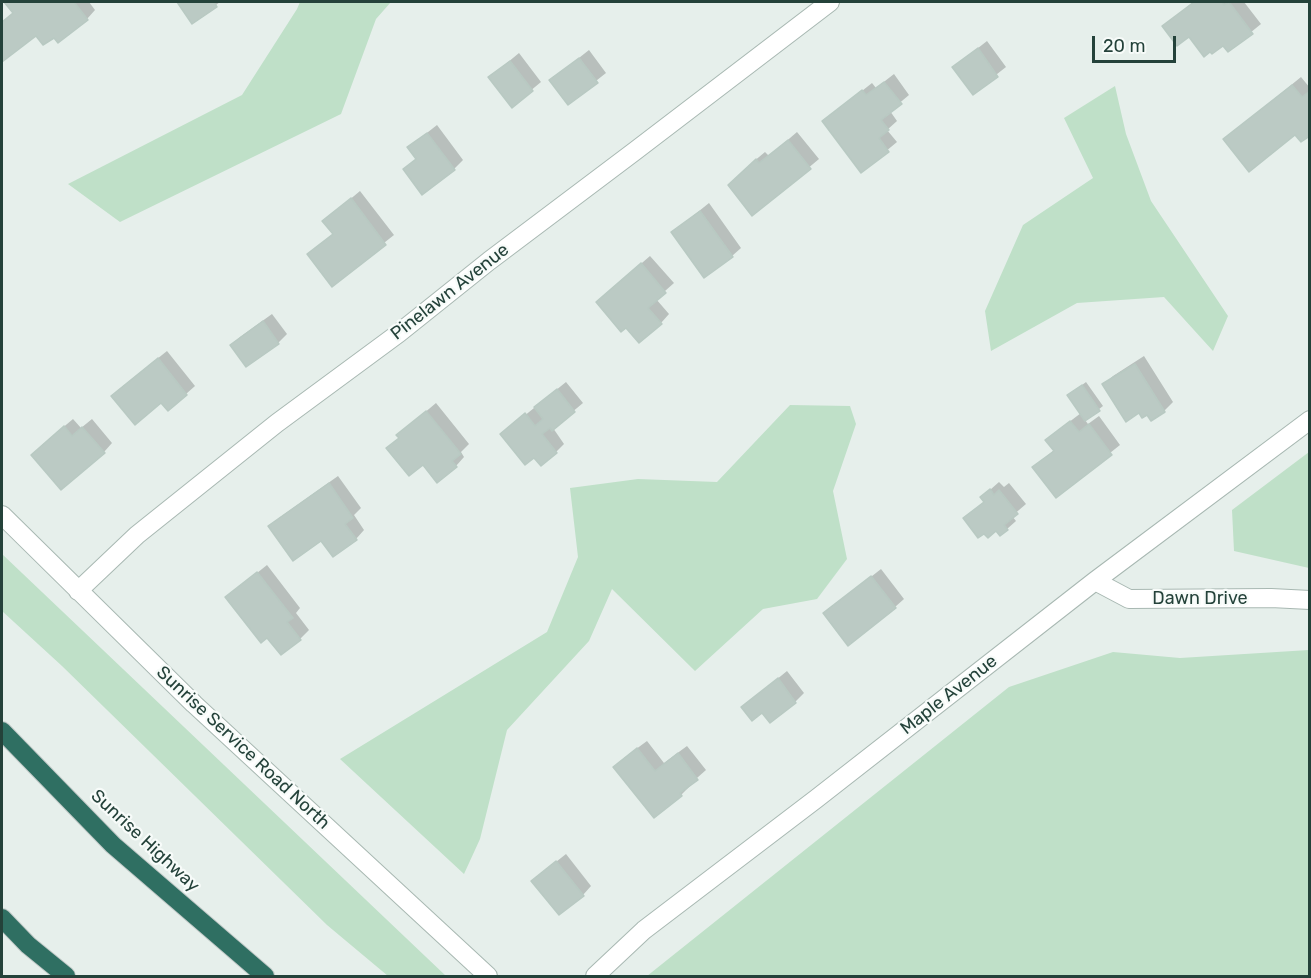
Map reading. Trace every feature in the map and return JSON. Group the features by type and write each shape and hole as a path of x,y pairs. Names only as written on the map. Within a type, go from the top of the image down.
{"highway":[{"name":"Sunrise Highway","path":"2,731 113,845 265,976"},
{"path":"2,918 28,945 66,976"}],"street":[{"name":"Pinelawn Avenue","path":"78,591 137,535 277,423 399,333 489,261 830,2"},
{"name":"Maple Avenue","path":"595,976 644,930 1095,581 1310,420"},
{"name":"Sunrise Service Road North","path":"2,515 194,704 488,976"},
{"name":"Dawn Drive","path":"1095,581 1129,599 1310,600"}],"green space":[{"path":"300,2 391,2 376,19 341,114 120,222 68,184 242,95"},
{"path":"1115,86 1126,134 1151,201 1228,316 1213,351 1164,297 1077,303 991,351 985,311 1023,225 1093,178 1064,118"},
{"path":"790,405 850,406 856,424 833,491 847,559 817,599 763,609 695,671 612,589 589,641 507,730 480,839 464,874 340,759 547,632 578,557 570,488 638,479 717,482"},
{"path":"1309,452 1309,568 1234,551 1232,510"},
{"path":"2,554 446,976 388,976 327,925 62,666 2,611"},
{"path":"1309,650 1309,976 647,976 1009,687 1113,652 1180,658"}],"building":[{"path":"4,2 74,2 88,20 58,43 54,38 43,45 36,36 2,62 2,22 13,13"},
{"path":"177,2 214,2 217,7 192,24"},
{"path":"1194,2 1222,2 1224,5 1229,2 1253,34 1228,52 1223,46 1204,57 1189,37 1177,46 1162,26"},
{"path":"978,48 998,77 973,95 952,67"},
{"path":"579,58 598,83 568,105 549,80"},
{"path":"510,61 533,91 512,108 488,77"},
{"path":"884,82 902,104 881,120 889,130 879,138 889,152 861,173 822,121 862,90 866,95"},
{"path":"1292,85 1302,97 1310,91 1310,136 1301,142 1295,135 1249,172 1223,139"},
{"path":"427,133 455,170 422,195 403,169 416,159 407,147"},
{"path":"788,140 811,169 752,216 728,185 756,159 759,163"},
{"path":"351,198 386,245 332,287 307,254 333,234 322,221"},
{"path":"700,211 733,257 704,278 671,232"},
{"path":"641,263 666,293 648,308 662,324 639,343 626,328 621,332 596,302"},
{"path":"263,321 279,344 246,367 230,345"},
{"path":"158,358 187,395 168,411 161,403 135,425 111,396"},
{"path":"1135,364 1165,412 1151,421 1147,415 1142,418 1139,413 1126,422 1102,384"},
{"path":"1082,385 1100,411 1085,421 1067,395"},
{"path":"557,389 575,412 552,431 550,428 542,434 557,453 541,466 534,458 525,465 500,434 525,413 535,426 543,419 534,407"},
{"path":"426,411 461,454 452,461 457,467 437,483 423,465 409,476 386,448 399,438 396,435"},
{"path":"1070,421 1079,432 1089,424 1112,455 1056,498 1032,467 1054,451 1045,440"},
{"path":"64,426 72,436 82,427 105,453 61,490 31,455"},
{"path":"329,483 353,518 345,524 357,540 333,557 321,541 293,561 268,526"},
{"path":"990,489 994,495 999,490 1018,514 1004,525 1008,530 1000,536 996,531 988,538 984,534 978,538 963,518 984,502 980,497"},
{"path":"257,572 293,618 287,622 301,640 281,655 267,638 261,643 225,597"},
{"path":"871,576 896,608 848,646 823,613"},
{"path":"778,678 796,703 770,723 762,713 752,721 741,707"},
{"path":"637,748 655,771 678,753 698,780 680,793 682,796 654,818 613,767"},
{"path":"556,861 584,896 559,915 531,881"}]}
